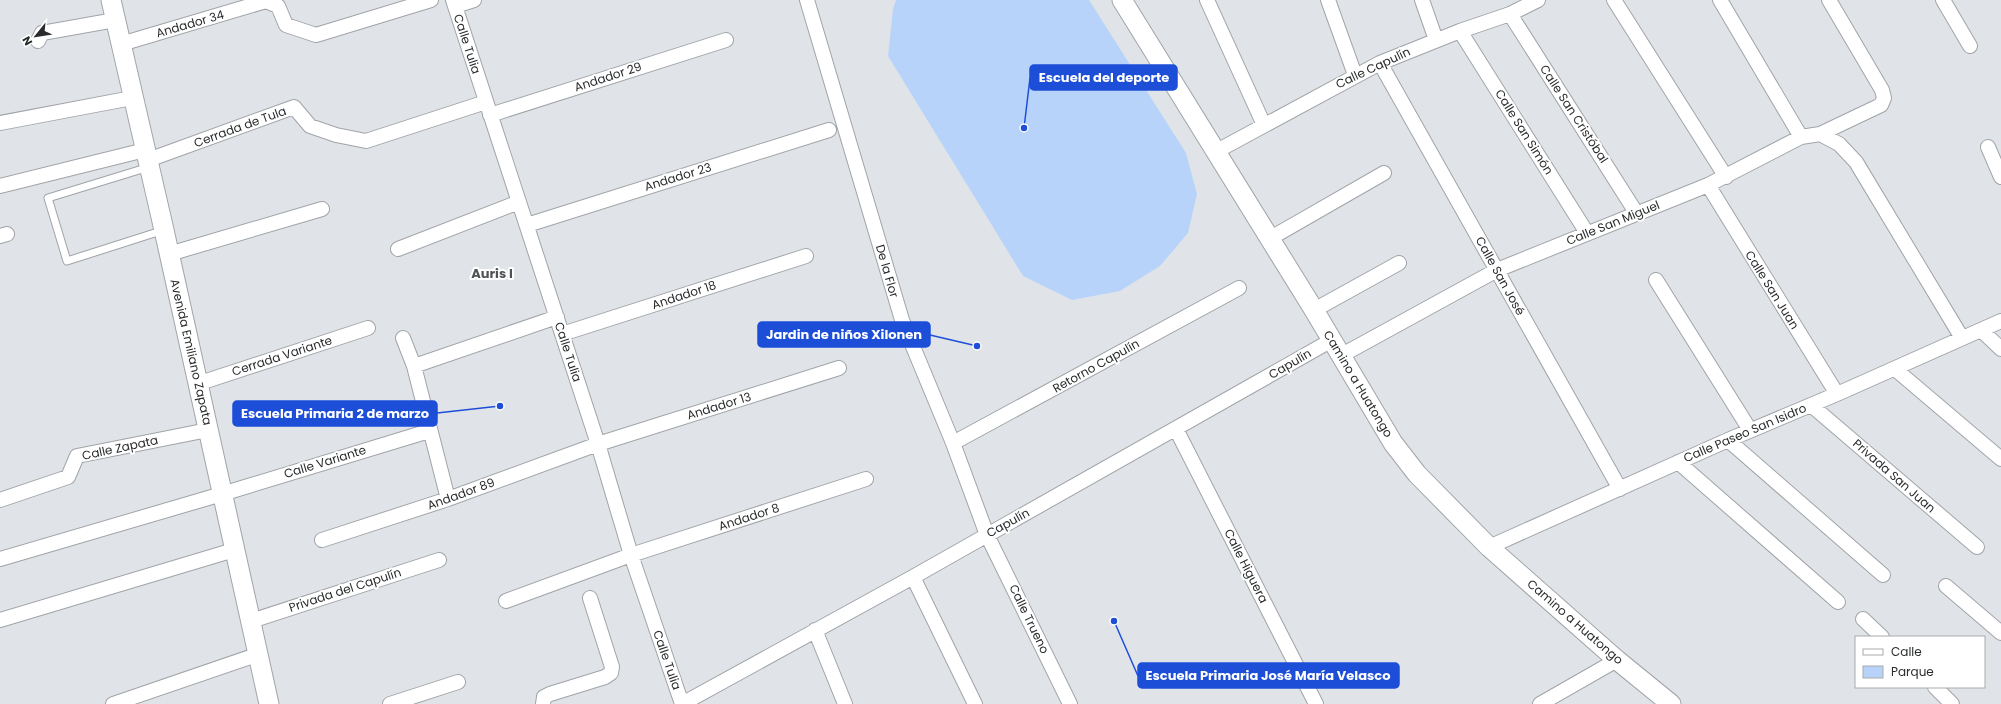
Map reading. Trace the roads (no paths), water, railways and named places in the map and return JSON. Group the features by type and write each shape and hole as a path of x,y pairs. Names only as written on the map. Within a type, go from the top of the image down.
{"main road":[{"name":"Avenida Emiliano Zapata","path":"111,0 132,98 164,230 269,704"},
{"name":"Camino a Huatongo","path":"1122,0 1314,310 1393,443 1407,462 1456,515 1489,547 1617,660 1671,704"}],"street":[{"name":"Andador 34","path":"121,44 266,1 278,6 286,25 316,35 431,0"},
{"path":"454,3 474,0"},
{"name":"De la Flor","path":"807,0 902,320 953,444 988,535"},
{"path":"1207,0 1264,125"},
{"path":"1328,0 1355,75"},
{"path":"1422,0 1436,40"},
{"name":"Calle Capulín","path":"1215,152 1355,75 1380,63 1436,40 1510,14 1522,3 1538,0"},
{"path":"1614,0 1726,177"},
{"path":"1720,0 1801,137"},
{"name":"Calle San Miguel","path":"1337,348 1497,270 1708,185 1801,137 1820,134 1881,104 1884,98 1882,90 1829,0"},
{"path":"1943,0 1970,46"},
{"name":"Calle Tulia","path":"454,3 598,444 631,556 682,704"},
{"name":"Calle San Cristóbal","path":"1510,14 1637,214"},
{"path":"38,42 42,33 115,20"},
{"name":"Calle San Simón","path":"1460,31 1587,233"},
{"name":"Andador 29","path":"488,108 726,40"},
{"name":"Calle San José","path":"1380,63 1620,489"},
{"path":"0,123 132,98"},
{"name":"Cerrada de Tula","path":"147,159 294,107 310,126 336,135 366,141 488,108"},
{"name":"Andador 23","path":"526,225 829,130"},
{"path":"1820,134 1839,144 1856,162 1962,338"},
{"path":"1988,147 2001,177"},
{"path":"0,186 147,159"},
{"path":"1269,239 1384,173"},
{"name":"Calle San Juan","path":"1708,185 1837,394"},
{"path":"398,250 519,202"},
{"path":"169,254 322,209"},
{"name":"Andador 18","path":"562,334 806,256"},
{"path":"1314,310 1399,263"},
{"path":"1656,280 1750,430"},
{"name":"Retorno Capulín","path":"953,444 1239,288"},
{"path":"414,366 557,317"},
{"name":"Calle Paseo San Isidro","path":"1489,547 1750,430 1895,369 2001,321"},
{"name":"Cerrada Variante","path":"197,384 368,328"},
{"path":"1981,330 2001,348"},
{"path":"402,338 414,366 429,430 448,499"},
{"name":"Capulín","path":"682,704 699,700 815,630 913,577 1176,429 1337,348"},
{"name":"Andador 13","path":"598,444 839,368"},
{"path":"1895,369 2001,459"},
{"name":"Privada San Juan","path":"1810,405 1977,547"},
{"name":"Calle Higuera","path":"1176,429 1316,704"},
{"name":"Calle Zapata","path":"0,500 68,477 77,456 208,430"},
{"name":"Calle Variante","path":"0,559 222,494 429,430"},
{"path":"1728,440 1883,575"},
{"name":"Andador 89","path":"322,540 448,499 598,444"},
{"path":"1678,462 1838,602"},
{"name":"Andador 8","path":"506,601 631,556 866,479"},
{"name":"Calle Trueno","path":"988,535 1070,704"},
{"path":"0,620 234,550"},
{"name":"Privada del Capulín","path":"251,621 439,560"},
{"path":"913,577 975,704"},
{"path":"1946,586 2001,633"},
{"path":"543,704 544,697 550,694 605,677 611,672 612,667 590,598"},
{"path":"1863,619 1881,636"},
{"path":"815,630 845,704"},
{"path":"113,704 259,654"},
{"path":"1540,704 1617,660"},
{"path":"390,704 458,682"},
{"path":"1936,688 1952,704"}],"lane":[{"path":"147,159 48,198 68,261 164,230"}],"place":[{"name":"Escuela del deporte","path":"1024,128"},
{"name":"Jardin de niños Xilonen","path":"977,346"},
{"name":"Escuela Primaria 2 de marzo","path":"500,406"},
{"name":"Escuela Primaria José María Velasco","path":"1114,621"}],"district":[{"name":"Auris I","path":"492,273"}]}
